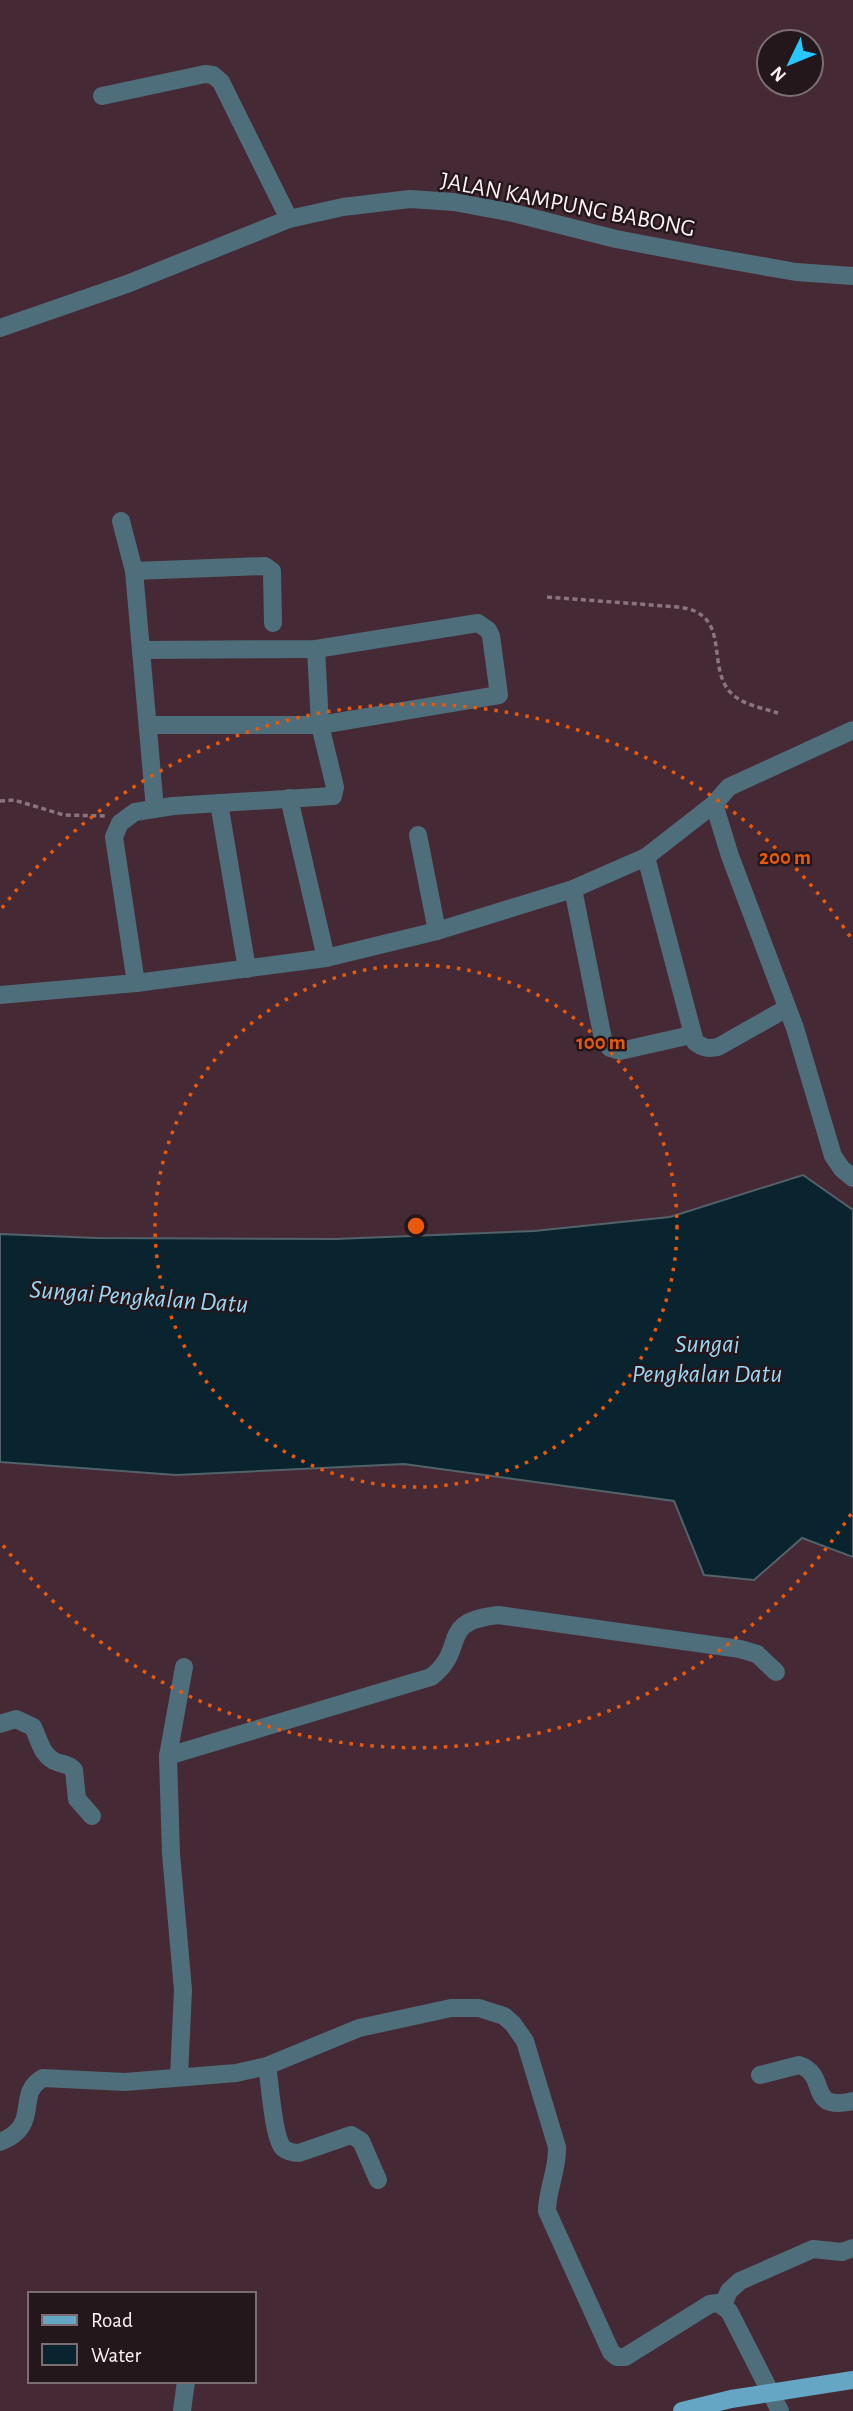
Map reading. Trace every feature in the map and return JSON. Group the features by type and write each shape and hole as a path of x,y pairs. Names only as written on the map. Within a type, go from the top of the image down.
{"main road":[{"path":"682,2411 770,2392 853,2380"}],"street":[{"path":"102,96 205,74 213,75 221,82 289,219"},
{"name":"JALAN KAMPUNG BABONG","path":"0,328 127,284 289,219 343,207 410,199 454,202 513,213 616,239 697,255 796,272 853,276"},
{"path":"121,521 134,571 155,809"},
{"path":"134,571 265,566 272,571 273,623"},
{"path":"141,650 316,649 478,623 488,630 491,636 499,695 320,724 148,725"},
{"path":"136,983 114,837 120,822 135,812 155,809 332,796 335,787 320,724 316,649"},
{"path":"0,995 136,983 326,958 437,931 573,889 646,857 715,804 729,787 853,730"},
{"path":"289,798 326,958"},
{"path":"219,803 247,969"},
{"path":"715,804 730,856 787,1008 833,1156 847,1174"},
{"path":"418,835 437,931"},
{"path":"646,857 695,1042 710,1049 787,1008"},
{"path":"573,889 603,1039 610,1048 620,1051 691,1035"},
{"path":"168,1756 431,1677 447,1661 456,1633 465,1623 481,1617 498,1615 740,1649 757,1654 776,1672"},
{"path":"179,2077 183,1990 171,1854 168,1756 184,1667"},
{"path":"0,1724 16,1719 33,1727 45,1754 74,1770 77,1799 92,1816"},
{"path":"0,2142 13,2136 23,2126 31,2088 43,2078 125,2082 236,2073 267,2066 359,2028 451,2008 479,2008 504,2017 513,2024 524,2042 557,2147 557,2162 547,2211 611,2352 617,2357 625,2357 710,2304 723,2305 729,2311 780,2411"},
{"path":"760,2075 799,2065 810,2071 828,2102 837,2104 853,2101"},
{"path":"267,2066 278,2138 284,2148 292,2153 299,2153 351,2136 357,2137 378,2180"},
{"path":"723,2305 729,2291 740,2281 813,2249 842,2252 853,2248"},
{"path":"182,2411 186,2383"}],"path":[{"path":"547,597 678,607 698,612 713,630 726,687 743,702 778,713"},
{"path":"0,800 14,800 64,815 126,817"}],"water":[{"name":"Sungai Pengkalan Datu","path":"803,1175 853,1210 853,1557 802,1538 754,1580 704,1575 674,1501 404,1464 176,1475 0,1462 0,1234 96,1238 336,1239 534,1231 670,1217"}]}
